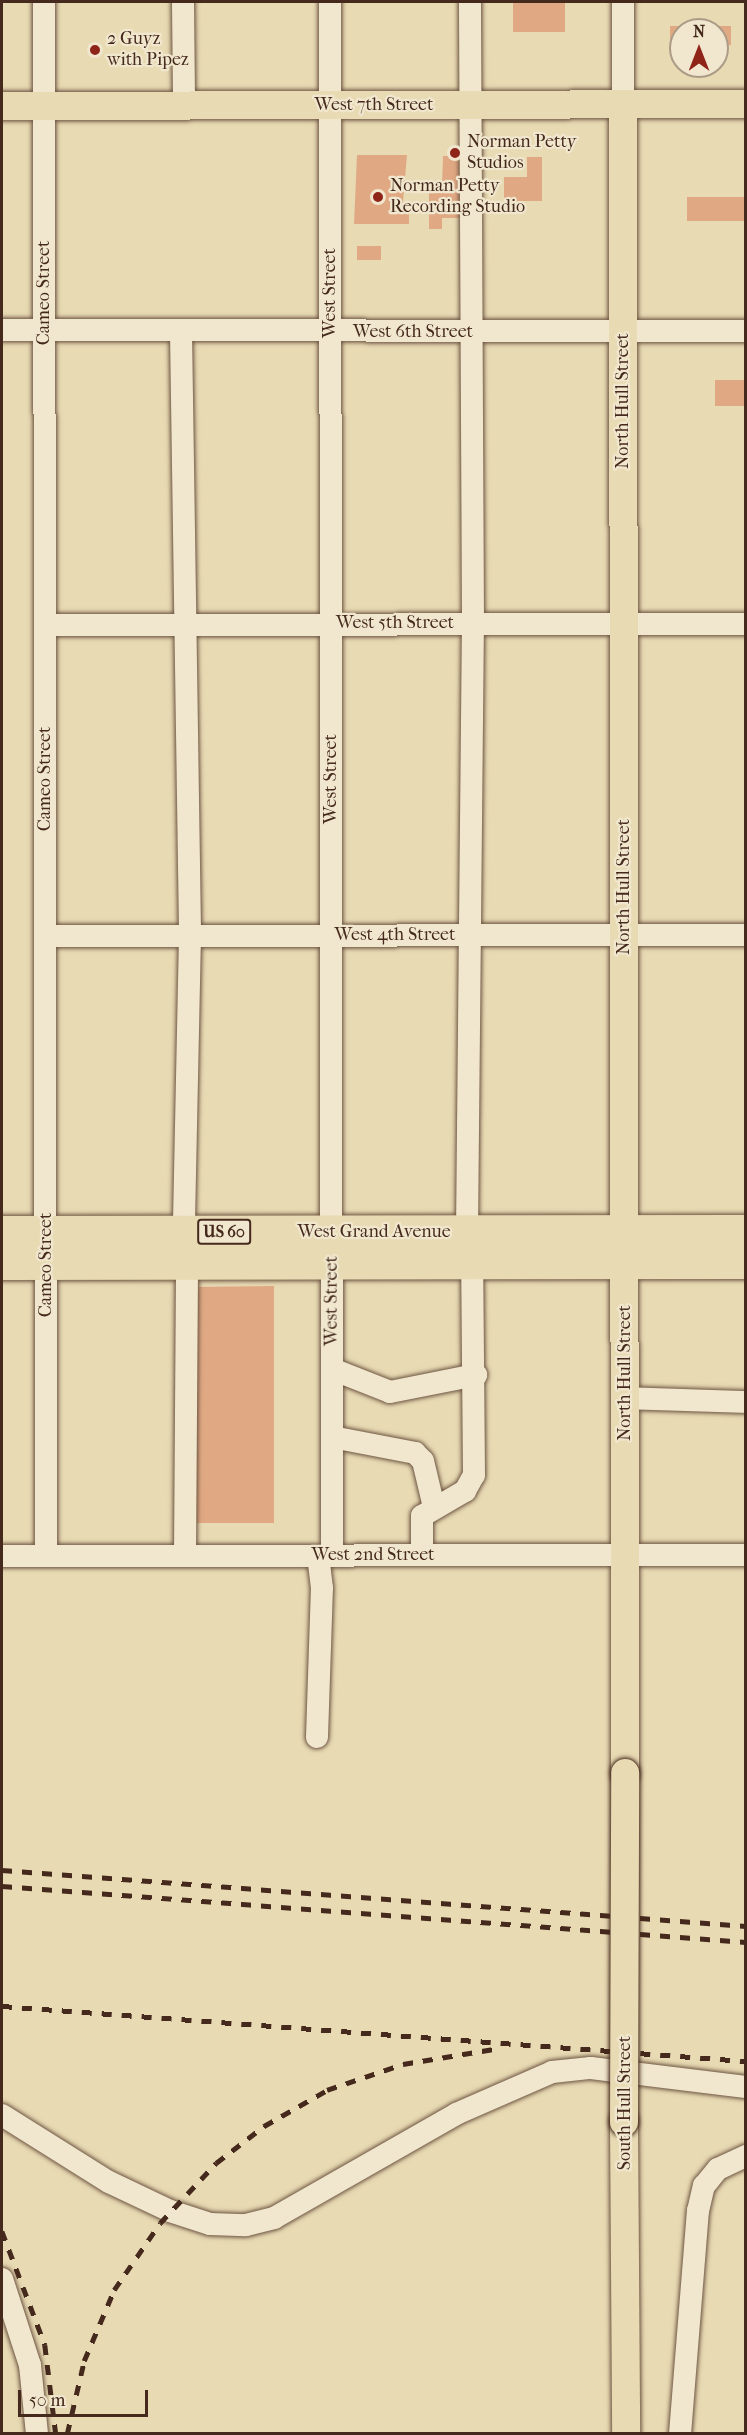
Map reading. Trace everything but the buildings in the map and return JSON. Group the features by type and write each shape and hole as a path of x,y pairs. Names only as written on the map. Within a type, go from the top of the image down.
{"highway":[{"name":"West Grand Avenue","path":"2,1263 46,1248 625,1246 746,1231"},
{"name":"West Grand Avenue","path":"2,1233 46,1248"},
{"name":"West Grand Avenue","path":"625,1246 746,1262"}],"main road":[{"name":"North Hull Street","path":"623,104 625,1773"},
{"name":"West 7th Street","path":"2,106 746,104"},
{"name":"South Hull Street","path":"625,1773 626,2433"}],"street":[{"name":"Cameo Street","path":"44,2 46,1556"},
{"path":"183,2 184,105"},
{"name":"West Street","path":"316,1737 322,1588 332,1437 330,2"},
{"path":"422,1555 422,1516 465,1491 474,1475 476,1375 469,1247 473,623 470,2"},
{"name":"North Hull Street","path":"623,2 623,104"},
{"name":"West 6th Street","path":"2,330 44,332 746,331"},
{"path":"181,332 182,624 190,935 185,1556"},
{"name":"West 5th Street","path":"45,625 746,624"},
{"name":"West 4th Street","path":"45,936 746,934"},
{"path":"332,1369 390,1392 476,1375"},
{"path":"625,1398 746,1402"},
{"path":"332,1437 415,1453 423,1461 434,1507"},
{"name":"West 2nd Street","path":"2,1556 746,1555"},
{"path":"2,2115 109,2182 170,2211 210,2224 246,2225 274,2218 456,2114 552,2072 591,2068 746,2087"},
{"path":"680,2433 698,2211 704,2186 718,2169 746,2156"},
{"path":"2,2280 30,2365 37,2433"}],"railway":[{"path":"2,1870 746,1926"},
{"path":"2,1886 746,1942"},
{"path":"2,2006 746,2061"},
{"path":"67,2434 84,2361 114,2290 160,2223 216,2163 264,2126 327,2090 403,2064 494,2049"},
{"path":"2,2231 45,2345 56,2434"}],"place":[{"name":"2 Guyz with Pipez","path":"95,50"},
{"name":"Norman Petty Studios","path":"455,153"},
{"name":"Norman Petty Recording Studio","path":"378,197"}]}
